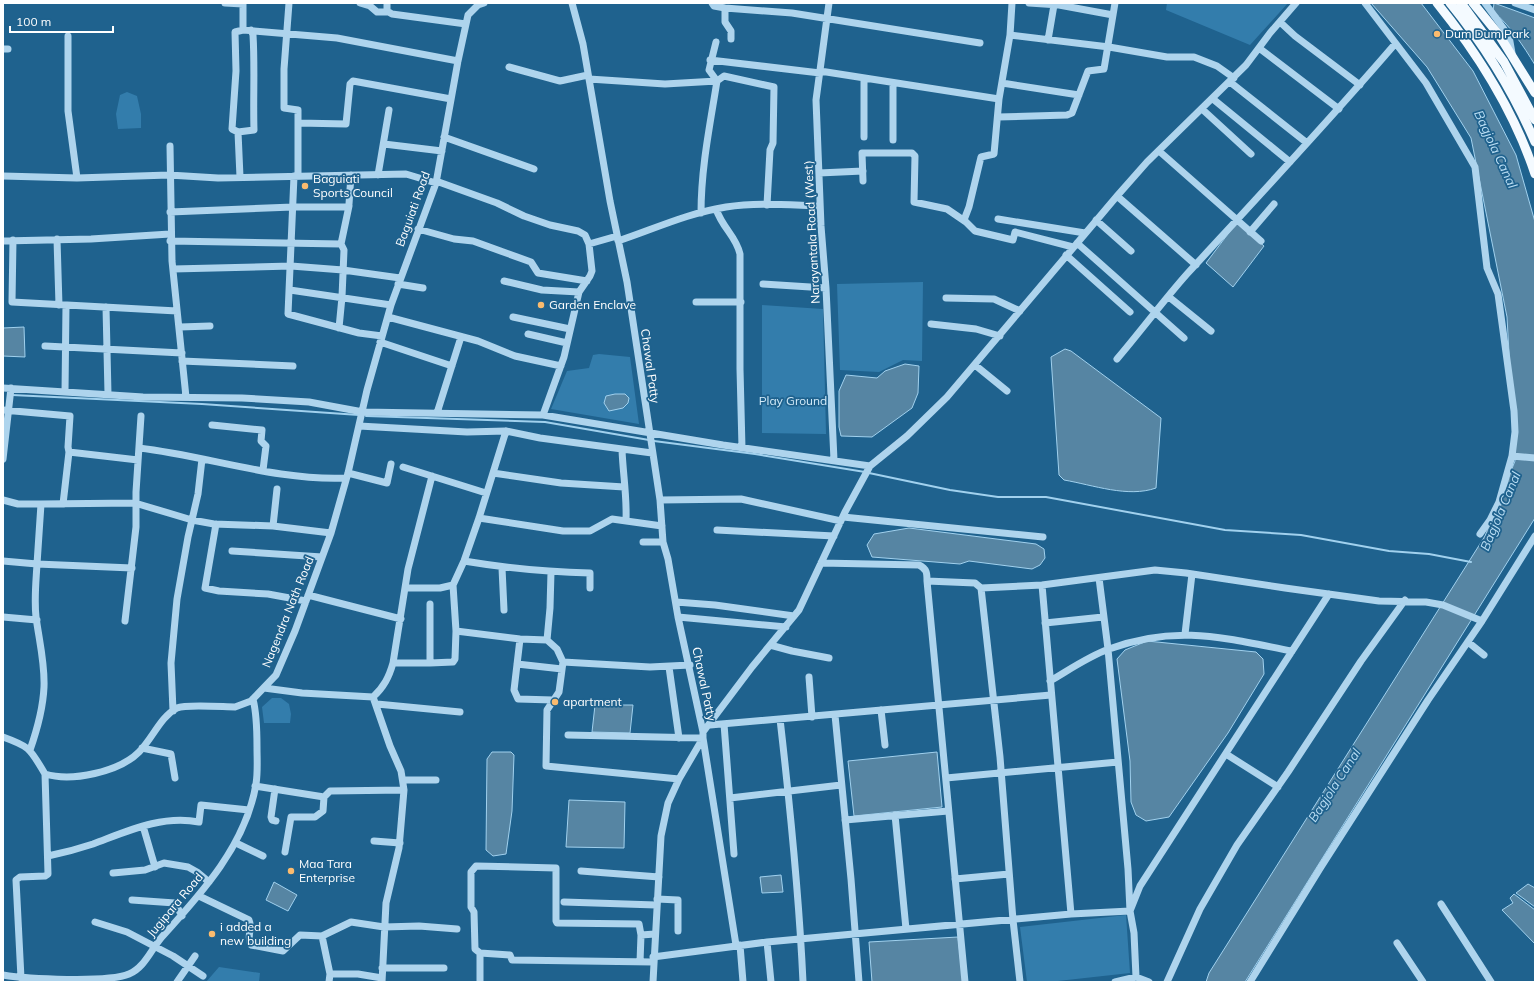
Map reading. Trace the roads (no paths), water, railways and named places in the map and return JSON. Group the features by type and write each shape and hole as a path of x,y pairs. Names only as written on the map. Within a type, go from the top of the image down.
{"main road":[{"path":"1437,3 1464,37 1500,93 1522,139 1535,174"},
{"path":"1450,3 1488,53 1504,79 1535,142"},
{"path":"1461,3 1504,62 1535,120"},
{"path":"1473,3 1513,55 1535,93"}],"street":[{"path":"225,3 243,4 247,30 253,34 255,71 253,92 254,130 238,132 232,129 236,71 235,32 247,30 337,38 458,61"},
{"path":"289,3 286,33 284,108 298,110 299,123 288,314 381,339 452,366"},
{"path":"360,3 370,6 377,12 388,12 392,14 466,24"},
{"path":"387,3 388,12"},
{"name":"Baguiati Road","path":"359,426 363,412 366,390 391,305 436,182 468,15 478,5 484,3"},
{"name":"Chawal Patty","path":"572,3 583,44 627,282 660,500 663,542 668,559 678,617 690,666 703,735 743,982"},
{"path":"712,3 714,6 725,8 769,10 980,43"},
{"name":"Narayantala Road (West)","path":"829,3 816,100 820,206 826,288 834,460"},
{"path":"964,220 969,208 981,157 994,154 999,99 1010,35 1012,3"},
{"path":"1029,3 1054,5 1113,15"},
{"path":"998,117 1070,114 1088,72 1104,70 1109,47 1115,3"},
{"path":"653,982 654,934 661,836 668,803 679,779 703,735 752,667 794,616 870,466 907,436 947,397 1117,196 1159,151 1232,80 1296,3"},
{"path":"1365,3 1374,12 1395,44 1426,83 1475,167 1487,268 1498,294 1514,411 1512,456 1499,502 1490,520 1480,534"},
{"path":"1485,3 1508,36 1513,55"},
{"path":"1515,3 1535,10"},
{"path":"1048,40 1054,5"},
{"path":"725,8 725,22 731,31 731,39"},
{"path":"1280,22 1294,36 1360,85"},
{"path":"1010,35 1109,47 1167,57 1194,57 1217,66 1307,143"},
{"path":"68,36 68,111 77,178"},
{"path":"701,213 703,162 717,81 709,70 710,60 716,42"},
{"path":"1117,359 1196,265 1339,109 1395,44"},
{"path":"1259,48 1339,109"},
{"path":"710,60 820,72 999,99"},
{"path":"509,67 560,81 588,77 665,84 717,81 724,76 774,87 773,143 770,150 767,205"},
{"path":"864,78 864,137"},
{"path":"299,123 346,124 350,84 353,81 451,99"},
{"path":"892,140 893,83"},
{"path":"1002,83 1079,95"},
{"path":"1213,99 1290,162"},
{"path":"1202,109 1251,154"},
{"path":"378,175 390,110"},
{"path":"238,132 240,177"},
{"path":"444,137 534,169"},
{"path":"384,144 442,151"},
{"path":"170,146 170,238 186,398"},
{"path":"1159,151 1261,241"},
{"path":"863,181 862,153 914,154 914,202 947,209 964,220 975,231 1013,240 1015,232 1075,245 1184,338"},
{"path":"819,173 863,171"},
{"path":"3,176 77,178 169,175 218,178 406,174 436,182 497,203 530,218 578,231 585,235 589,244 592,271 579,292 561,366 543,415"},
{"path":"339,328 344,250 341,244 349,206 351,175"},
{"path":"1117,196 1196,265"},
{"path":"1250,232 1274,204"},
{"path":"589,244 618,238 716,209 746,205 820,206"},
{"path":"170,212 349,206"},
{"path":"716,209 725,229 738,244 740,254 742,448"},
{"path":"998,219 1085,233"},
{"path":"1096,220 1131,251"},
{"path":"418,229 454,239 473,241 531,262 538,273 587,281"},
{"path":"3,240 170,238 341,244"},
{"path":"57,239 66,347 65,392"},
{"path":"13,240 12,302 177,311"},
{"path":"1066,255 1130,312"},
{"path":"173,269 291,266 343,270 399,281 423,288"},
{"path":"504,281 542,290 579,292"},
{"path":"763,284 826,288"},
{"path":"290,290 342,296 391,305"},
{"path":"1169,296 1211,331"},
{"path":"946,298 994,299 1020,311"},
{"path":"696,302 741,302"},
{"path":"106,307 108,394"},
{"path":"388,317 487,344 515,356 561,366"},
{"path":"513,317 570,329"},
{"path":"931,324 976,329 1000,336"},
{"path":"180,327 210,326"},
{"path":"528,334 567,343"},
{"path":"437,413 461,337"},
{"path":"45,346 293,366"},
{"path":"975,365 1006,391"},
{"path":"3,388 11,390 309,402 363,412 543,415 742,448 870,466"},
{"path":"3,459 6,410 11,390"},
{"path":"6,410 70,416 69,452 63,504"},
{"path":"125,621 136,527 141,416"},
{"path":"212,426 262,430 262,441 266,446 263,470"},
{"path":"359,426 467,432 506,431 540,438 622,450 652,450"},
{"name":"Nagendra Nath Road","path":"173,711 178,707 235,707 253,700 276,675 307,598 331,532 359,426"},
{"path":"393,663 430,663 455,660 456,631 453,585 464,562 506,431"},
{"path":"139,448 164,451 202,460 325,479 347,476 388,483 391,464"},
{"path":"622,450 624,487 627,496 626,520"},
{"path":"69,452 138,460"},
{"path":"1512,456 1535,458"},
{"path":"45,774 56,778 75,777 115,768 139,752 167,716 173,711 171,663 177,599 202,460"},
{"path":"403,467 486,493"},
{"path":"493,473 561,483 624,487"},
{"path":"264,688 373,697 383,688 393,663 408,569 432,476"},
{"path":"273,526 277,490"},
{"path":"660,500 741,499 842,519 1043,538"},
{"path":"3,500 18,504 136,503 192,520 216,524 273,526 331,532"},
{"path":"30,750 39,723 44,687 42,646 37,620 35,588 41,504"},
{"path":"479,518 563,531 590,531 612,519 662,526"},
{"path":"216,524 205,588 219,591 307,598 401,619"},
{"path":"717,530 834,536"},
{"path":"1250,982 1321,867 1468,642 1480,620 1535,536"},
{"path":"643,542 663,542"},
{"path":"232,551 322,557"},
{"path":"3,561 132,568"},
{"path":"464,562 502,568 551,572 590,573 590,588"},
{"path":"821,563 919,565 924,568 927,573 937,705 946,778 965,982"},
{"path":"502,568 504,610"},
{"path":"927,582 975,583 981,588 1042,585 1155,570 1379,601 1405,600 1443,605 1480,620"},
{"path":"547,640 551,572"},
{"path":"1185,634 1192,574"},
{"path":"1099,578 1108,649 1128,870 1130,911 1134,933 1136,977"},
{"path":"406,588 440,588 453,585"},
{"path":"1042,585 1071,914"},
{"path":"981,588 994,701 1013,920 1020,982"},
{"path":"1130,911 1140,886 1329,594"},
{"path":"1167,982 1214,882 1237,845 1278,787 1361,661 1405,600"},
{"path":"676,602 715,605 794,616"},
{"path":"430,604 430,663"},
{"path":"3,617 37,620"},
{"path":"678,617 786,627"},
{"path":"1045,624 1103,617"},
{"path":"456,631 520,639 547,640 557,649 562,666 559,692 547,710 546,766 679,779"},
{"path":"1050,681 1108,649 1146,637 1185,634 1215,636 1292,651"},
{"path":"520,639 514,690 518,699 553,700"},
{"path":"1468,642 1484,655"},
{"path":"770,645 829,658"},
{"path":"517,664 562,666 690,666"},
{"path":"669,667 679,738"},
{"path":"809,677 812,717"},
{"path":"710,725 1051,695"},
{"path":"322,936 330,978 358,974 382,980 386,903 400,843 404,790 403,780 390,746 377,704 373,697"},
{"name":"Jugipara Road","path":"3,975 12,979 84,980 117,977 129,974 138,969 154,947 199,896 236,843 249,810 256,786 257,732 256,710 253,700"},
{"path":"377,704 460,712"},
{"path":"881,710 885,745"},
{"path":"835,715 859,982"},
{"path":"780,719 801,939 803,982"},
{"path":"724,724 734,854"},
{"path":"568,735 679,738 703,735"},
{"path":"3,737 22,744 30,750 45,774 48,856 47,875 20,877 16,880 22,978"},
{"path":"142,748 171,754 175,778"},
{"path":"1226,754 1278,787"},
{"path":"946,778 1118,762"},
{"path":"403,780 436,780"},
{"path":"730,798 841,785"},
{"path":"256,786 324,797"},
{"path":"275,789 271,817 272,820 276,821"},
{"path":"285,852 291,817 315,817 323,811 324,797 330,791 404,790"},
{"path":"48,856 91,845 143,826 172,820 200,822 201,805 249,810"},
{"path":"845,820 948,810"},
{"path":"895,815 906,929"},
{"path":"143,826 155,867"},
{"path":"374,841 400,843"},
{"path":"236,843 263,856"},
{"path":"113,873 145,870 164,863 188,867 209,882"},
{"path":"640,962 640,924 556,922 556,868 481,866 474,867 471,872 471,907 474,912 475,949 480,953 510,955 512,960 640,962 738,945 1071,914 1130,911"},
{"path":"581,871 659,877"},
{"path":"955,879 1009,874"},
{"path":"199,896 249,920 249,942 254,946 283,951 300,935 322,936 351,922 384,927 419,926 457,928"},
{"path":"132,900 176,903 182,916"},
{"path":"564,902 656,902 678,900 678,931"},
{"path":"1441,904 1491,982"},
{"path":"95,922 127,932 173,956 203,976"},
{"path":"641,935 654,934"},
{"path":"768,942 771,982"},
{"path":"1397,944 1423,982"},
{"path":"480,953 480,982"},
{"path":"177,982 189,967 195,956"},
{"path":"382,968 444,968"},
{"path":"1115,982 1136,977 1149,982"}],"water":[{"name":"Bagjola Canal","path":"1371,3 1421,3 1473,71 1516,155 1535,222 1535,518 1245,982 1206,982 1209,973 1485,536 1515,461 1507,317 1471,138 1427,67"},
{"path":"1494,3 1535,18 1535,65 1516,36 1493,11"},
{"path":"1237,222 1264,246 1233,287 1206,263"},
{"path":"24,327 25,357 3,356 3,328"},
{"path":"1065,349 1071,351 1161,418 1156,488 1134,492 1110,490 1064,480 1059,475 1051,357"},
{"path":"905,364 919,366 918,393 912,408 872,437 841,436 839,427 839,391 846,375 877,378 885,371"},
{"path":"625,394 629,398 628,403 623,408 609,411 604,403 606,396"},
{"path":"909,528 1036,544 1044,549 1045,558 1040,565 1032,569 969,561 960,564 872,557 867,545 874,534"},
{"path":"1147,641 1256,652 1263,659 1264,674 1228,733 1169,817 1146,821 1136,815 1131,802 1130,761 1117,659 1125,650"},
{"path":"595,705 633,705 630,733 592,732"},
{"path":"492,752 511,752 514,755 512,811 506,854 493,856 486,850 487,759"},
{"path":"937,752 942,807 854,816 848,761"},
{"path":"569,800 625,802 624,848 566,847"},
{"path":"781,875 783,892 762,893 760,877"},
{"path":"274,882 297,895 288,911 266,900"},
{"path":"1528,884 1535,888 1535,907 1516,893"},
{"path":"1514,894 1535,910 1535,944 1502,910 1513,903 1510,898"},
{"path":"958,937 963,982 872,982 869,942"}],"waterway":[{"path":"12,395 202,404 359,415"},
{"path":"366,416 545,422 649,440"},
{"path":"654,441 755,454 865,472"},
{"path":"869,473 950,490 998,497 1046,497 1225,530 1301,535 1389,551 1429,554 1471,562"}],"place":[{"name":"Dum Dum Park","path":"1437,34"},
{"name":"Baguiati Sports Council","path":"305,186"},
{"name":"Garden Enclave","path":"541,305"},
{"name":"apartment","path":"555,702"},
{"name":"Maa Tara Enterprise","path":"291,871"},
{"name":"i added a new building","path":"212,934"}],"park label":[{"name":"Play Ground","path":"793,401"}]}
